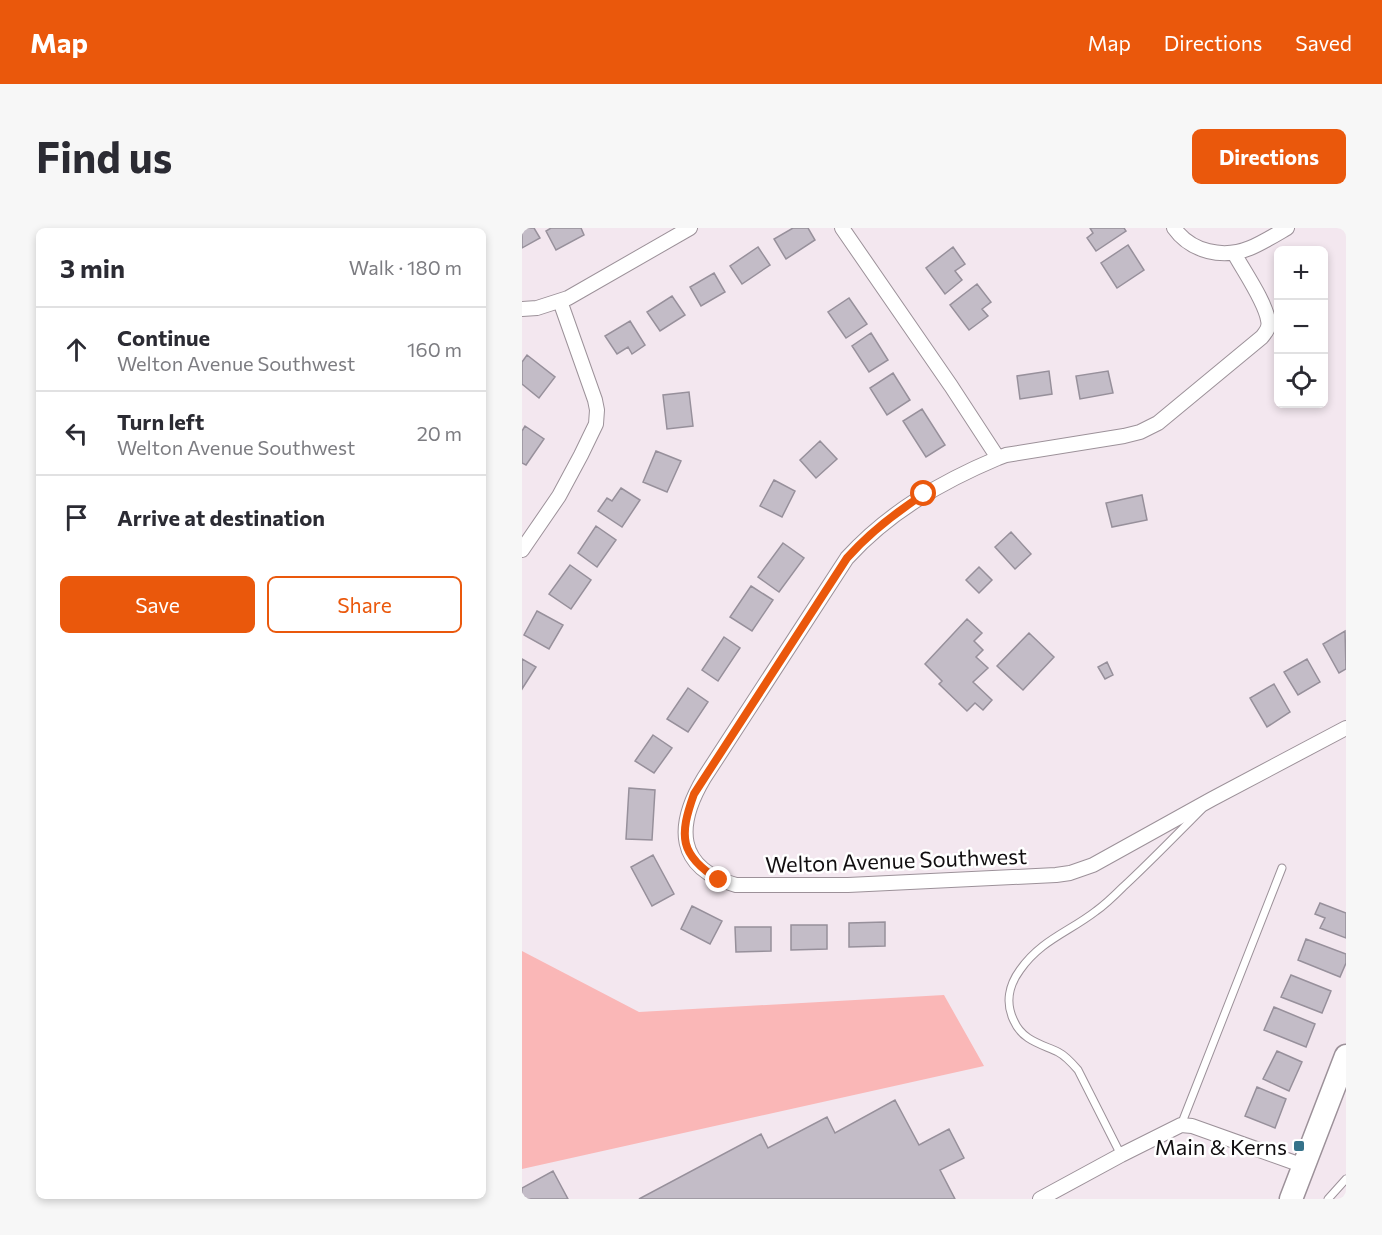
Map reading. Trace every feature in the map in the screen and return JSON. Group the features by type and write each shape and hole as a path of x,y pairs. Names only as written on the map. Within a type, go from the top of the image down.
{"main road":[{"path":"1291,1199 1346,1056"}],"street":[{"path":"522,309 537,308 560,301 591,286 690,228"},
{"path":"842,228 998,458"},
{"path":"1173,228 1189,244 1204,251 1234,253 1250,248 1287,228"},
{"name":"Welton Avenue Southwest","path":"1234,253 1261,302 1269,322 1267,331 1262,337 1158,423 1140,432 998,458 924,494 867,536 847,558 694,794 684,828 685,843 691,857 702,870 719,880 736,885 848,885 1070,873 1093,865 1346,728"},
{"path":"522,550 558,496 596,424 595,400 560,301"},
{"path":"1040,1199 1181,1125 1192,1126 1304,1166"}],"lane":[{"path":"1121,1155 1078,1070 1071,1061 1059,1053 1034,1043 1020,1032 1009,1008 1009,994 1012,983 1021,968 1037,950 1056,935 1097,911 1147,865 1212,799"},
{"path":"1181,1125 1282,868"},
{"path":"1328,1199 1346,1179"}],"shaded area":[{"path":"522,951 639,1012 944,995 984,1066 522,1169"}],"building":[{"path":"522,228 534,228 540,238 522,248"},
{"path":"551,228 581,228 584,235 556,250 546,231"},
{"path":"793,228 808,228 815,240 786,259 774,239"},
{"path":"1090,228 1124,228 1126,231 1096,251 1087,238 1093,233"},
{"path":"1128,245 1144,270 1117,288 1101,263"},
{"path":"758,247 770,265 742,284 730,266"},
{"path":"953,247 965,264 955,271 962,280 945,294 926,268"},
{"path":"714,273 725,292 701,306 690,287"},
{"path":"977,284 991,302 982,309 988,316 969,330 950,305"},
{"path":"672,296 685,315 660,331 647,312"},
{"path":"849,298 867,324 846,338 828,312"},
{"path":"630,321 645,345 632,354 628,347 617,354 605,336"},
{"path":"871,333 888,360 869,372 852,346"},
{"path":"527,355 555,377 539,398 522,384 522,362"},
{"path":"1049,371 1052,394 1020,399 1017,376"},
{"path":"1108,371 1113,393 1080,399 1076,376"},
{"path":"893,373 910,400 887,415 870,388"},
{"path":"689,392 693,426 667,429 663,395"},
{"path":"922,409 945,445 926,457 903,421"},
{"path":"525,426 544,439 526,465 522,463 522,431"},
{"path":"820,441 837,459 816,478 800,460"},
{"path":"656,451 681,461 667,492 643,482"},
{"path":"774,480 795,491 782,517 760,506"},
{"path":"621,488 640,500 622,527 598,511 607,498 612,501"},
{"path":"1142,495 1147,520 1112,527 1106,503"},
{"path":"596,526 616,540 597,567 578,553"},
{"path":"1011,532 1031,554 1015,569 995,547"},
{"path":"783,543 804,558 779,592 758,577"},
{"path":"570,565 591,580 571,609 549,594"},
{"path":"979,567 992,580 979,593 966,580"},
{"path":"751,586 773,600 752,631 730,617"},
{"path":"537,611 563,625 549,649 524,635"},
{"path":"967,619 982,633 974,641 983,650 976,657 988,668 973,682 992,700 983,710 975,703 967,711 939,684 942,681 925,664"},
{"path":"1345,631 1346,669 1339,673 1323,644"},
{"path":"1029,633 1054,657 1023,690 997,666"},
{"path":"724,637 740,648 718,681 702,670"},
{"path":"522,659 536,667 522,689"},
{"path":"1307,659 1320,682 1298,695 1284,672"},
{"path":"1107,662 1113,675 1105,679 1098,667"},
{"path":"1274,684 1290,712 1267,727 1250,698"},
{"path":"688,688 708,702 688,732 667,719"},
{"path":"653,735 672,748 654,773 635,761"},
{"path":"629,788 655,790 652,840 626,839"},
{"path":"653,855 674,894 652,906 631,867"},
{"path":"1320,903 1346,913 1346,938 1320,928 1325,918 1315,914"},
{"path":"692,906 722,921 710,944 681,929"},
{"path":"885,922 885,946 849,947 849,923"},
{"path":"791,925 827,925 827,949 791,950"},
{"path":"735,927 771,927 771,951 736,952"},
{"path":"1306,939 1346,954 1346,963 1340,977 1298,960"},
{"path":"1291,975 1331,991 1322,1013 1281,997"},
{"path":"1274,1007 1315,1024 1306,1047 1264,1030"},
{"path":"1277,1051 1302,1062 1289,1091 1263,1079"},
{"path":"1257,1087 1286,1099 1275,1128 1245,1116"},
{"path":"895,1100 919,1145 949,1129 964,1158 940,1170 955,1199 639,1199 761,1134 768,1148 827,1117 835,1133"},
{"path":"553,1171 568,1199 522,1199 522,1188"}],"place":[{"name":"Main & Kerns","path":"1299,1146"}],"route":[{"path":"719,880 702,870 691,857 685,843 686,816 694,794 847,558 867,536 924,494"}]}
